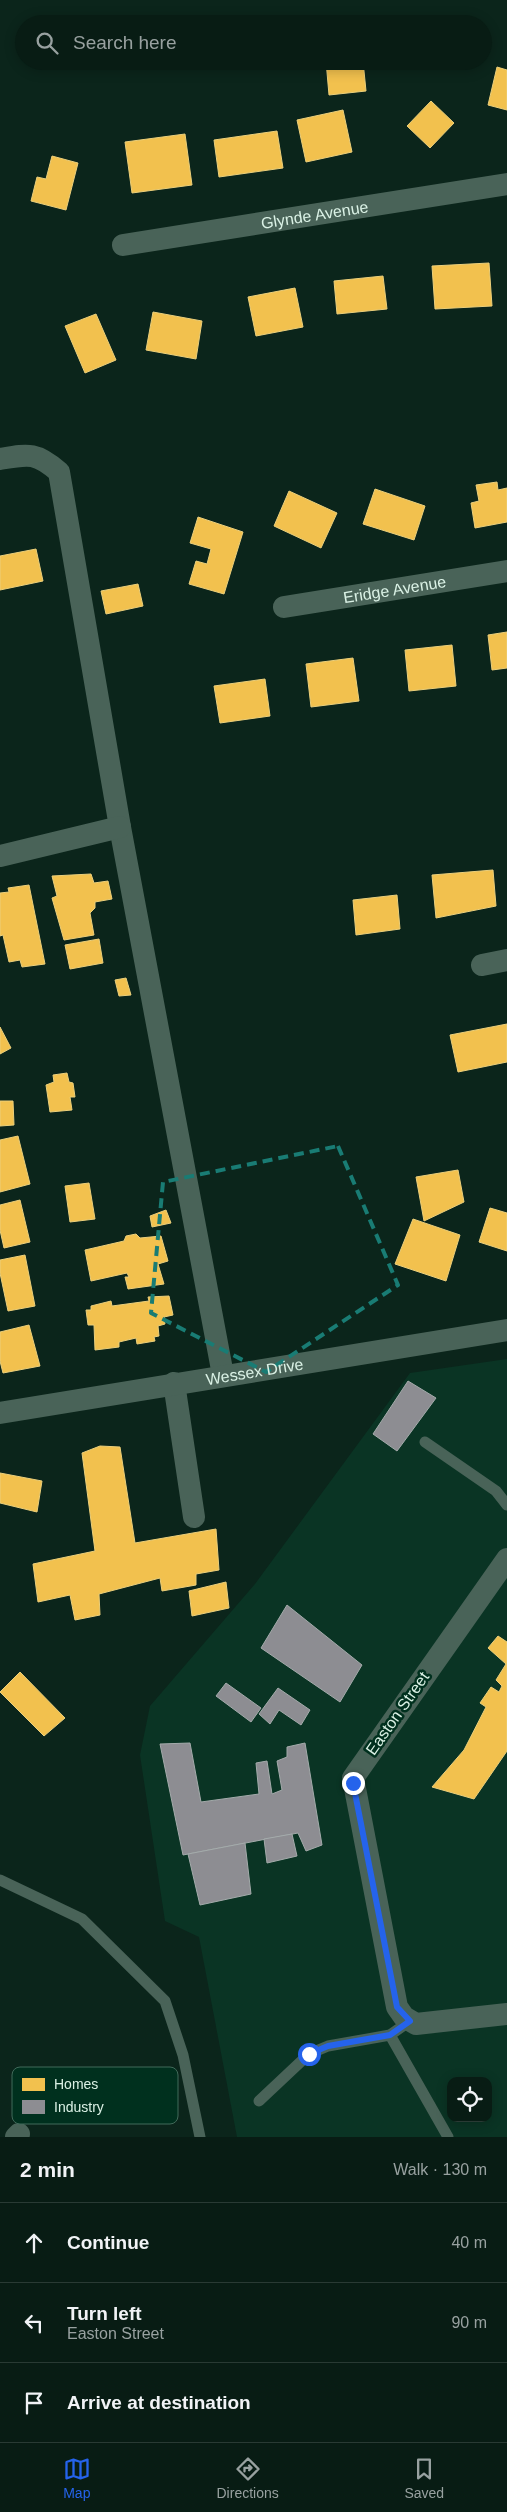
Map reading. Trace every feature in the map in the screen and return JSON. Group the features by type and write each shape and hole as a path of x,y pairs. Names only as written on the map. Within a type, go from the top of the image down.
{"street":[{"name":"Glynde Avenue","path":"123,245 507,184"},
{"path":"0,459 25,454 44,459 59,472 120,827 223,1375"},
{"name":"Eridge Avenue","path":"284,607 507,571"},
{"path":"0,856 120,827"},
{"path":"482,965 507,960"},
{"name":"Wessex Drive","path":"0,1413 507,1330"},
{"path":"174,1383 194,1517"},
{"name":"Easton Street","path":"410,2021 397,2007 353,1778 507,1559"},
{"path":"410,2021 416,2024 507,2014"}],"lane":[{"path":"426,1442 496,1491 507,1505"},
{"path":"0,1880 82,1919 165,2001 183,2055 200,2137"},
{"path":"259,2101 309,2054 328,2046 390,2035 410,2021"},
{"path":"390,2035 448,2137"}],"highlighted area":[{"path":"338,1146 398,1285 266,1372 151,1313 163,1182"}],"shaded area":[{"path":"507,1359 507,2137 237,2137 199,1937 165,1921 140,1755 150,1706 255,1584 410,1373"}],"building: Homes":[{"path":"497,67 507,70 507,110 488,105"},
{"path":"327,70 364,70 366,91 329,95"},
{"path":"431,101 454,123 430,148 407,126"},
{"path":"343,110 352,152 306,162 297,120"},
{"path":"277,131 283,168 219,177 214,140"},
{"path":"185,134 192,185 132,193 125,142"},
{"path":"52,156 78,163 66,210 31,201 37,177 46,179"},
{"path":"489,263 492,306 435,309 432,266"},
{"path":"383,276 387,309 337,314 334,281"},
{"path":"295,288 303,327 256,336 248,297"},
{"path":"153,312 202,321 196,359 146,350"},
{"path":"96,314 116,360 85,373 65,326"},
{"path":"497,482 498,490 507,488 507,522 475,528 471,503 479,501 476,485"},
{"path":"375,489 425,506 414,540 363,524"},
{"path":"289,491 337,513 321,548 274,526"},
{"path":"198,517 243,532 224,594 189,584 196,561 207,564 211,549 190,543"},
{"path":"36,549 43,581 0,590 0,556"},
{"path":"138,584 143,606 106,614 101,591"},
{"path":"507,632 507,668 492,670 488,635"},
{"path":"452,645 456,686 409,691 405,650"},
{"path":"353,658 359,701 311,707 306,664"},
{"path":"265,679 270,716 220,723 214,686"},
{"path":"493,870 496,906 436,918 432,875"},
{"path":"91,874 94,883 108,881 112,899 95,902 95,908 90,913 94,935 64,940 52,898 57,896 52,876"},
{"path":"29,885 45,964 22,967 20,960 9,962 3,935 0,936 0,893 9,892 8,888"},
{"path":"397,895 400,929 356,935 353,900"},
{"path":"99,939 103,963 70,969 65,945"},
{"path":"126,978 131,995 119,996 115,980"},
{"path":"507,1024 507,1062 458,1072 450,1035"},
{"path":"0,1027 11,1048 0,1054"},
{"path":"67,1073 69,1082 73,1083 75,1097 70,1097 72,1110 50,1112 46,1085 54,1082 53,1075"},
{"path":"0,1101 13,1101 14,1125 0,1126"},
{"path":"18,1136 30,1184 0,1192 0,1140"},
{"path":"458,1170 464,1202 424,1221 416,1177"},
{"path":"89,1183 95,1219 70,1222 65,1186"},
{"path":"20,1200 30,1242 4,1248 0,1230 0,1205"},
{"path":"490,1208 507,1213 507,1251 479,1242"},
{"path":"166,1210 171,1223 152,1227 150,1216"},
{"path":"413,1219 460,1235 446,1281 395,1264"},
{"path":"136,1234 140,1238 161,1236 168,1261 158,1264 164,1284 128,1289 125,1277 129,1277 127,1273 91,1281 85,1250 124,1241 126,1236"},
{"path":"25,1255 35,1306 8,1311 0,1273 0,1260"},
{"path":"169,1296 173,1315 164,1317 165,1324 158,1326 159,1336 154,1337 155,1341 137,1344 136,1338 119,1342 119,1347 95,1350 94,1325 88,1325 86,1310 91,1310 91,1306 111,1301 112,1306 149,1301 148,1297"},
{"path":"29,1325 40,1366 3,1373 0,1361 0,1332"},
{"path":"100,1446 120,1447 135,1543 216,1529 219,1570 196,1574 196,1585 162,1591 160,1578 99,1594 100,1615 75,1620 70,1595 38,1602 33,1564 95,1551 82,1453"},
{"path":"0,1473 42,1481 37,1512 0,1503"},
{"path":"226,1582 229,1608 192,1616 189,1591"},
{"path":"498,1636 507,1642 507,1751 474,1799 432,1787 464,1750 486,1707 480,1703 491,1687 499,1692 502,1686 496,1680 506,1664 488,1648"},
{"path":"20,1672 65,1718 44,1736 0,1692"}],"building: Industry":[{"path":"408,1381 436,1398 397,1451 373,1434"},
{"path":"287,1605 362,1665 340,1702 261,1648"},
{"path":"226,1683 261,1708 251,1722 216,1696"},
{"path":"278,1688 310,1710 301,1725 279,1710 270,1724 259,1714"},
{"path":"190,1743 201,1802 259,1794 256,1763 267,1761 272,1794 282,1790 277,1761 287,1757 287,1747 305,1743 322,1845 306,1851 298,1833 183,1855 160,1744"},
{"path":"292,1834 297,1856 267,1863 264,1839"},
{"path":"245,1843 251,1894 200,1905 188,1854"}],"route":[{"path":"309,2054 328,2046 390,2035 410,2021 404,2017 397,2007 353,1783"}]}
